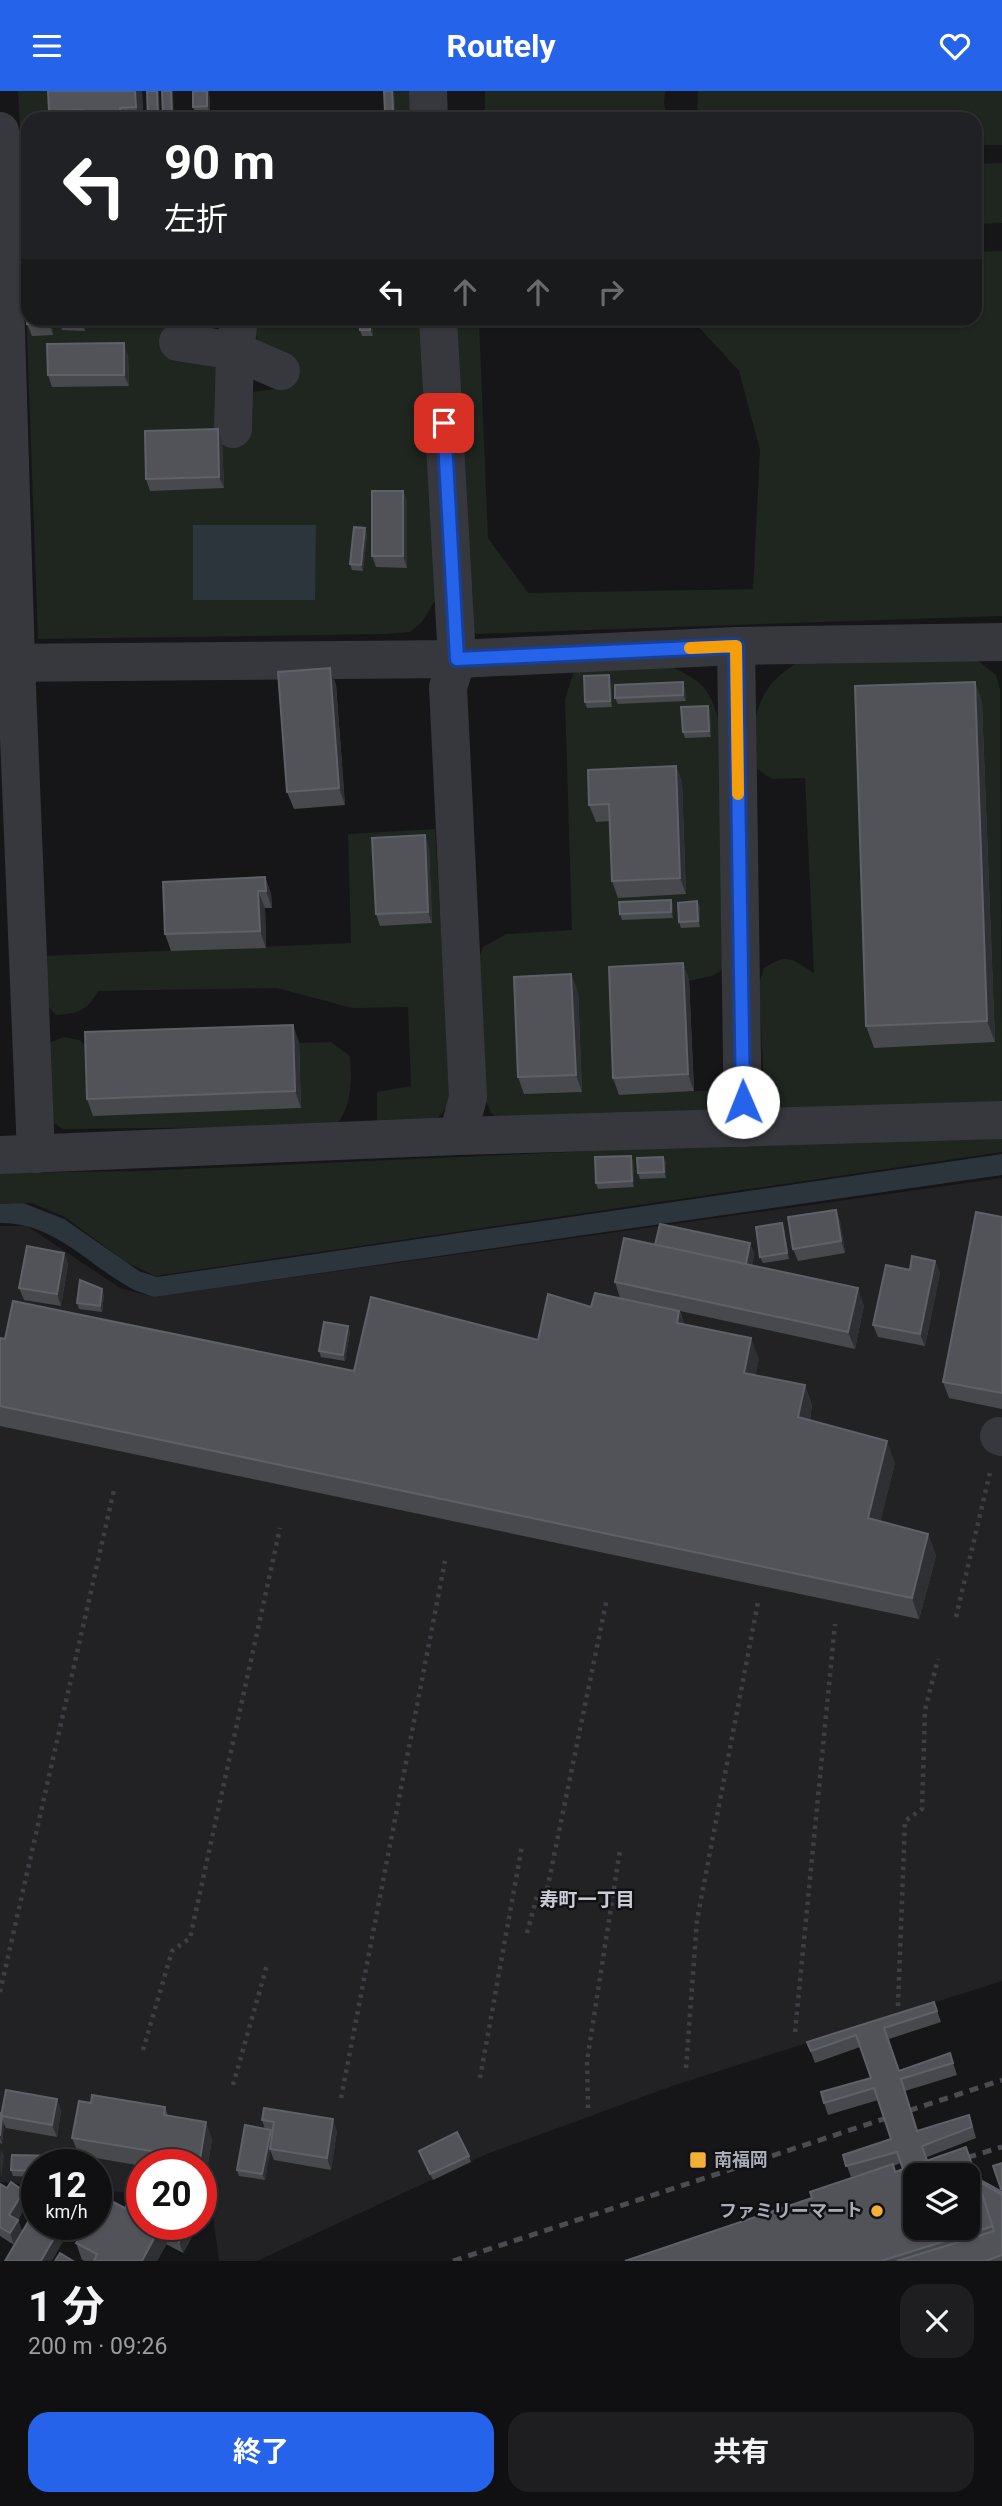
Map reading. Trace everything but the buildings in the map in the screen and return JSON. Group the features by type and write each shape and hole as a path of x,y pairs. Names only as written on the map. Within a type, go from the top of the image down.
{"lane":[{"path":"428,91 429,112"},
{"path":"0,131 10,189 8,663 18,1155 458,1136 1002,1120"},
{"path":"439,326 457,659 448,687 468,1097 458,1136"},
{"path":"233,429 237,335"},
{"path":"178,342 237,335 281,371"},
{"path":"8,663 457,659 736,646 1002,642"},
{"path":"736,646 743,1128"}],"path":[{"path":"956,1616 1000,1437"},
{"path":"0,1992 114,1490"},
{"path":"143,2049 172,1951 190,1938 280,1528"},
{"path":"341,2098 445,1561"},
{"path":"527,1933 537,1896 547,1891 607,1598"},
{"path":"686,2068 697,1920 758,1602"},
{"path":"795,2032 835,1624"},
{"path":"898,2007 905,1821 922,1809 925,1710 938,1658"},
{"path":"480,2077 522,1846"},
{"path":"588,2108 587,2061 620,1850"},
{"path":"233,2085 267,1965"}],"shaded area":[{"path":"18,91 142,91 143,112 21,112 21,149"},
{"path":"385,91 416,91 418,112 384,112"},
{"path":"485,91 665,91 666,112 485,112"},
{"path":"698,91 1002,91 1002,145 982,145 982,112 697,112"},
{"path":"1002,163 1002,223 982,224 982,164"},
{"path":"1002,251 1002,616 470,634 455,326 479,326 488,538 528,593 753,589 760,450 739,371 698,326 982,326 982,252"},
{"path":"27,326 215,326 210,330 207,355 252,392 289,387 259,346 253,326 428,326 440,592 422,622 410,632 38,639"},
{"path":"193,525 316,525 315,600 193,600"},
{"path":"977,660 996,675 1000,689 1002,1105 785,1112 775,1105 764,1086 759,984 764,968 785,959 795,961 814,973 805,778 772,779 754,767 754,722 761,700 775,679 795,664"},
{"path":"665,664 688,675 703,687 713,702 721,727 726,968 712,976 689,981 694,1091 725,1091 728,1117 504,1122 491,1113 484,1096 478,961 483,947 506,934 572,930 565,699 575,668"},
{"path":"435,829 451,1097 445,1109 430,1122 411,1127 377,1128 377,1092 411,1086 408,1007 352,1008 277,988 98,991 82,1010 56,1015 45,1003 43,956 351,943 348,834"},
{"path":"64,1037 79,1040 91,1049 331,1042 350,1056 351,1084 348,1101 336,1126 63,1129 47,1119 46,1044"},
{"path":"1002,1133 1002,1152 155,1276 126,1262 65,1217 32,1203 0,1204 0,1173 142,1171"},
{"path":"1002,1154 1002,1175 154,1297 129,1287 53,1236 19,1224 0,1223 0,1204 23,1203 64,1219 139,1271 157,1277"},
{"path":"1002,1178 1002,1981 675,2085 487,2154 257,2261 219,2261 216,2240 217,2149 126,2149 126,2193 112,2191 112,2149 21,2149 21,2184 0,2182 0,1226 27,1226 120,1288 153,1297"}],"railway":[{"path":"453,2261 1002,2080"},
{"path":"952,2162 1002,2147"}],"slow traffic":[{"path":"690,648 736,646 738,794"}],"place":[{"name":"南福岡","path":"698,2160"},
{"name":"ファミリーマート","path":"877,2211"}],"district":[{"name":"寿町一丁目","path":"587,1899"}],"route":[{"path":"444,423 457,659 736,646 743,1102"}]}
